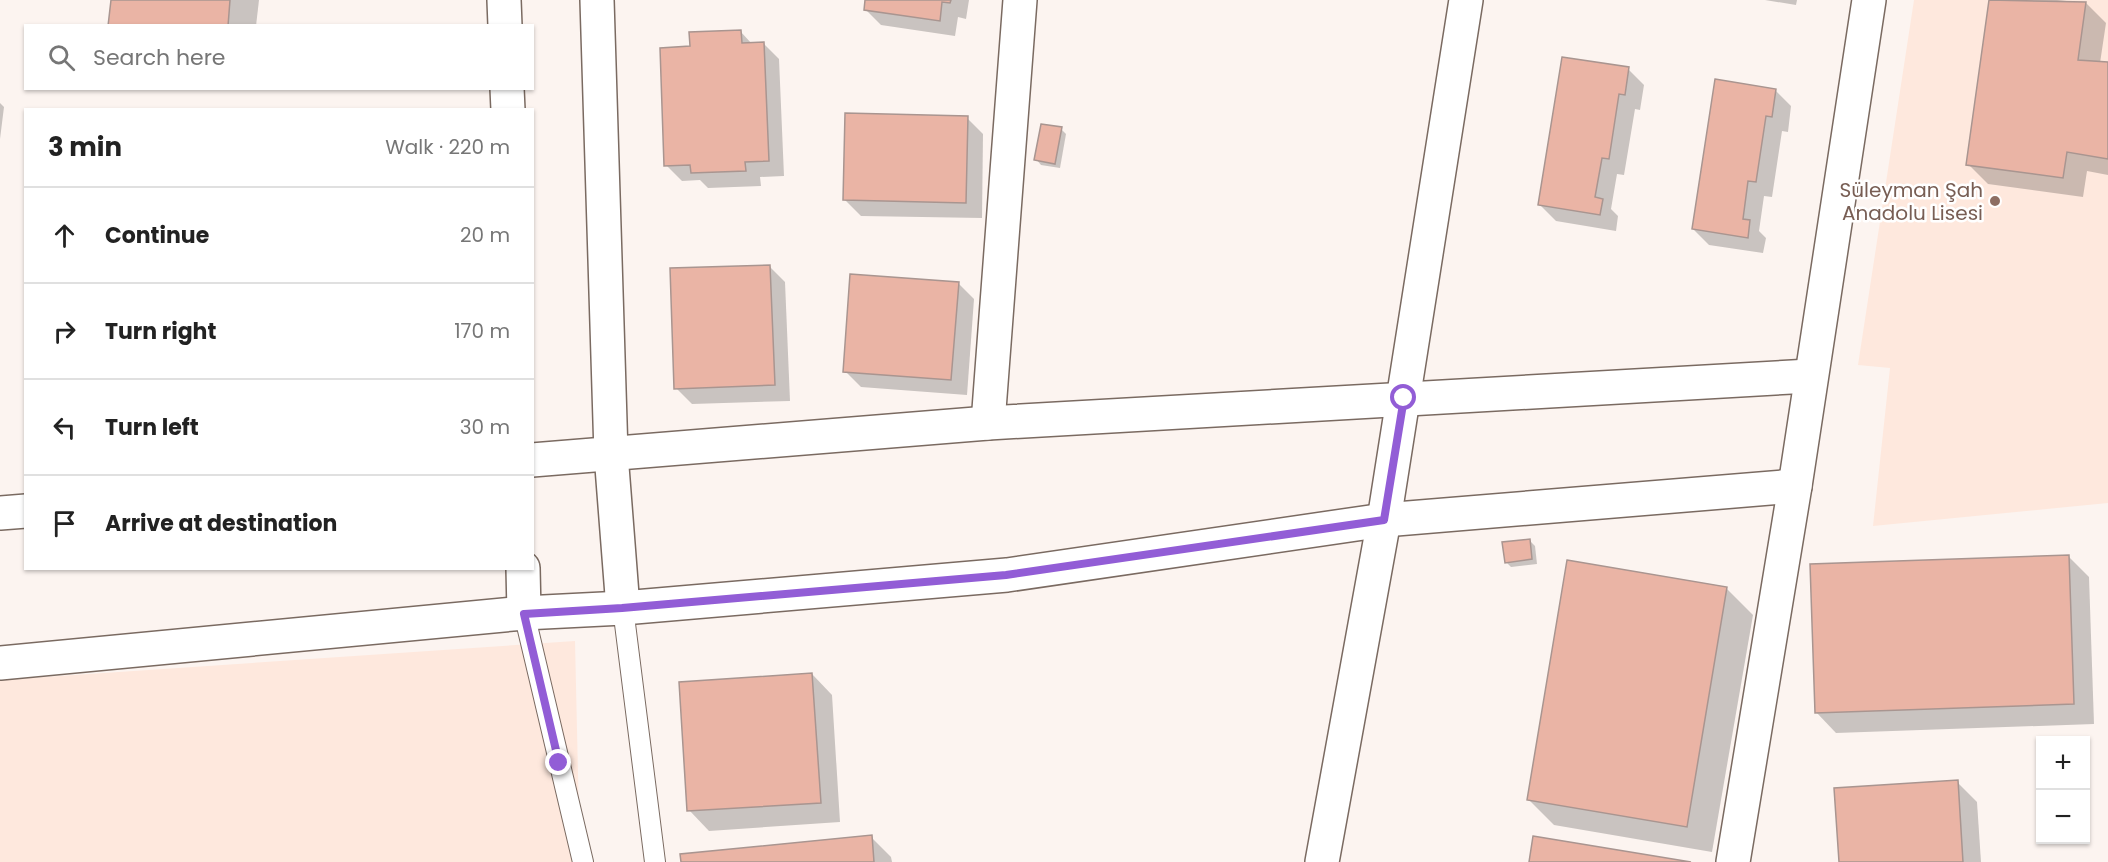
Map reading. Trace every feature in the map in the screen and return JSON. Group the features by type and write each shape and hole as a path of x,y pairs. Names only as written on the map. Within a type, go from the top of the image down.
{"street":[{"path":"504,0 505,24"},
{"path":"597,0 611,454 622,608"},
{"path":"987,423 1020,0"},
{"path":"1322,862 1384,520 1466,0"},
{"path":"1732,862 1795,486 1869,0"},
{"path":"507,90 508,108"},
{"path":"534,460 987,423 1810,376"},
{"path":"0,663 524,614 622,608 1006,575 1384,520 1795,486"},
{"path":"0,513 24,512"},
{"path":"523,570 524,614"}],"lane":[{"path":"622,608 655,862"},
{"path":"524,614 583,862"}],"shaded area":[{"name":"Süleyman Şah Anadolu Lisesi","path":"1914,0 2108,0 2108,503 1873,526 1890,368 1858,365"},
{"path":"575,641 580,862 0,862 0,680"}],"building":[{"path":"111,0 230,0 228,24 108,24"},
{"path":"865,0 951,0 950,3 942,2 940,21 864,10"},
{"path":"1989,0 2086,2 2078,60 2108,62 2108,159 2067,152 2063,178 1966,165"},
{"path":"741,30 742,43 764,42 769,161 745,162 746,171 691,173 690,165 664,166 660,48 690,46 689,32"},
{"path":"1562,57 1629,67 1625,95 1619,94 1609,159 1602,158 1595,197 1603,199 1600,215 1538,205"},
{"path":"1715,79 1776,89 1772,117 1766,116 1756,182 1748,181 1743,219 1750,220 1748,238 1692,229"},
{"path":"845,113 968,116 966,203 843,200"},
{"path":"1041,124 1062,127 1055,164 1034,160"},
{"path":"770,265 775,385 674,389 670,268"},
{"path":"850,274 959,282 951,380 843,372"},
{"path":"1530,539 1532,559 1505,563 1502,542"},
{"path":"2069,555 2074,704 1815,713 1810,564"},
{"path":"1567,560 1727,587 1687,827 1527,800"},
{"path":"812,673 821,803 687,811 679,682"},
{"path":"1958,780 1963,862 1839,862 1834,788"},
{"path":"872,835 874,862 681,862 680,854"},
{"path":"1533,836 1691,862 1529,862"}],"place":[{"name":"Süleyman Şah Anadolu Lisesi","path":"1995,201"}],"route":[{"path":"559,763 524,614 622,608 1006,575 1384,520 1404,398"}]}
